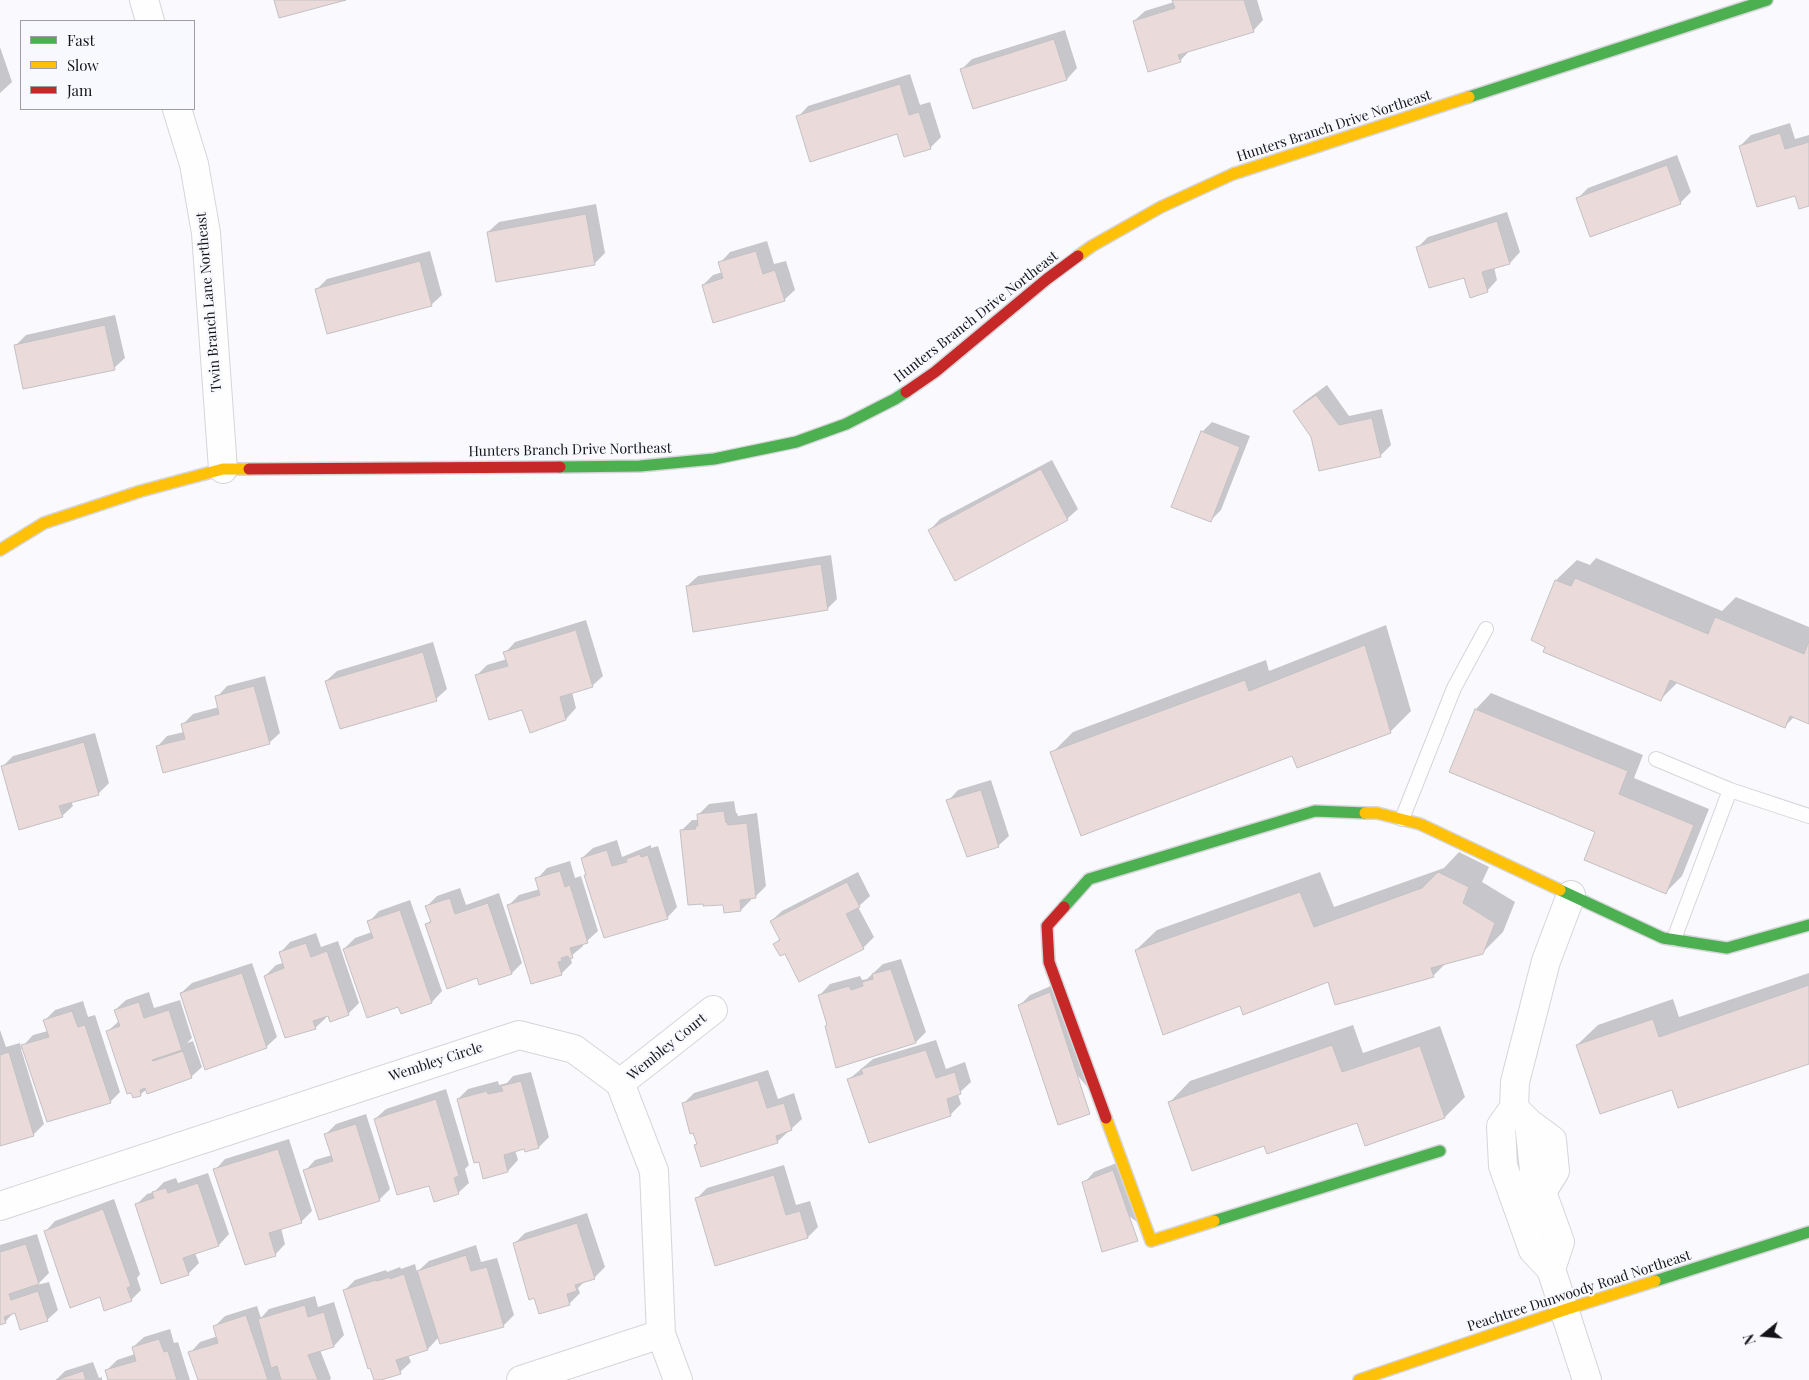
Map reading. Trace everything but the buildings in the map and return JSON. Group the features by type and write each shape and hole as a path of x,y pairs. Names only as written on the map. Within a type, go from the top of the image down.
{"street":[{"path":"144,0 150,20"},
{"name":"Hunters Branch Drive Northeast","path":"0,550 44,523 141,491 223,469 640,466 714,459 796,442 846,424 895,399 935,372 1047,279 1085,252 1161,207 1233,174 1767,0"},
{"name":"Twin Branch Lane Northeast","path":"177,110 194,164 206,232 223,469"},
{"path":"1440,1151 1152,1241 1049,962 1047,926 1089,879 1315,812 1377,813 1420,824 1663,938 1727,948 1809,925"},
{"path":"1552,1270 1560,1242 1534,1170 1515,1082 1546,961 1571,895"},
{"name":"Wembley Court","path":"620,1084 713,1010"},
{"name":"Wembley Circle","path":"0,1206 519,1035 574,1049 620,1084"},
{"path":"620,1084 654,1171 661,1334 678,1380"},
{"path":"1521,1115 1501,1126 1503,1166 1533,1250 1552,1270 1587,1380"},
{"name":"Peachtree Dunwoody Road Northeast","path":"1359,1380 1564,1310 1809,1232"},
{"path":"521,1380 661,1334"}],"lane":[{"path":"1402,819 1454,688 1486,629"},
{"path":"1656,759 1730,790 1809,816"},
{"path":"1674,940 1730,790"}],"traffic: fast":[{"path":"1469,97 1767,0"},
{"path":"560,467 640,466 714,459 796,442 846,424 906,392"},
{"path":"1064,907 1089,879 1315,811 1365,813"},
{"path":"1560,890 1663,938 1727,948 1809,925"},
{"path":"1214,1221 1440,1151"},
{"path":"1655,1281 1809,1232"}],"traffic: slow":[{"path":"1078,256 1161,207 1233,174 1469,97"},
{"path":"0,550 44,523 141,491 223,469 249,469"},
{"path":"1365,813 1377,813 1420,824 1560,890"},
{"path":"1106,1118 1151,1241 1214,1221"},
{"path":"1359,1380 1655,1281"}],"traffic: jam":[{"path":"906,392 935,372 1047,279 1078,256"},
{"path":"249,469 560,467"},
{"path":"1064,907 1047,926 1049,962 1106,1118"}]}
